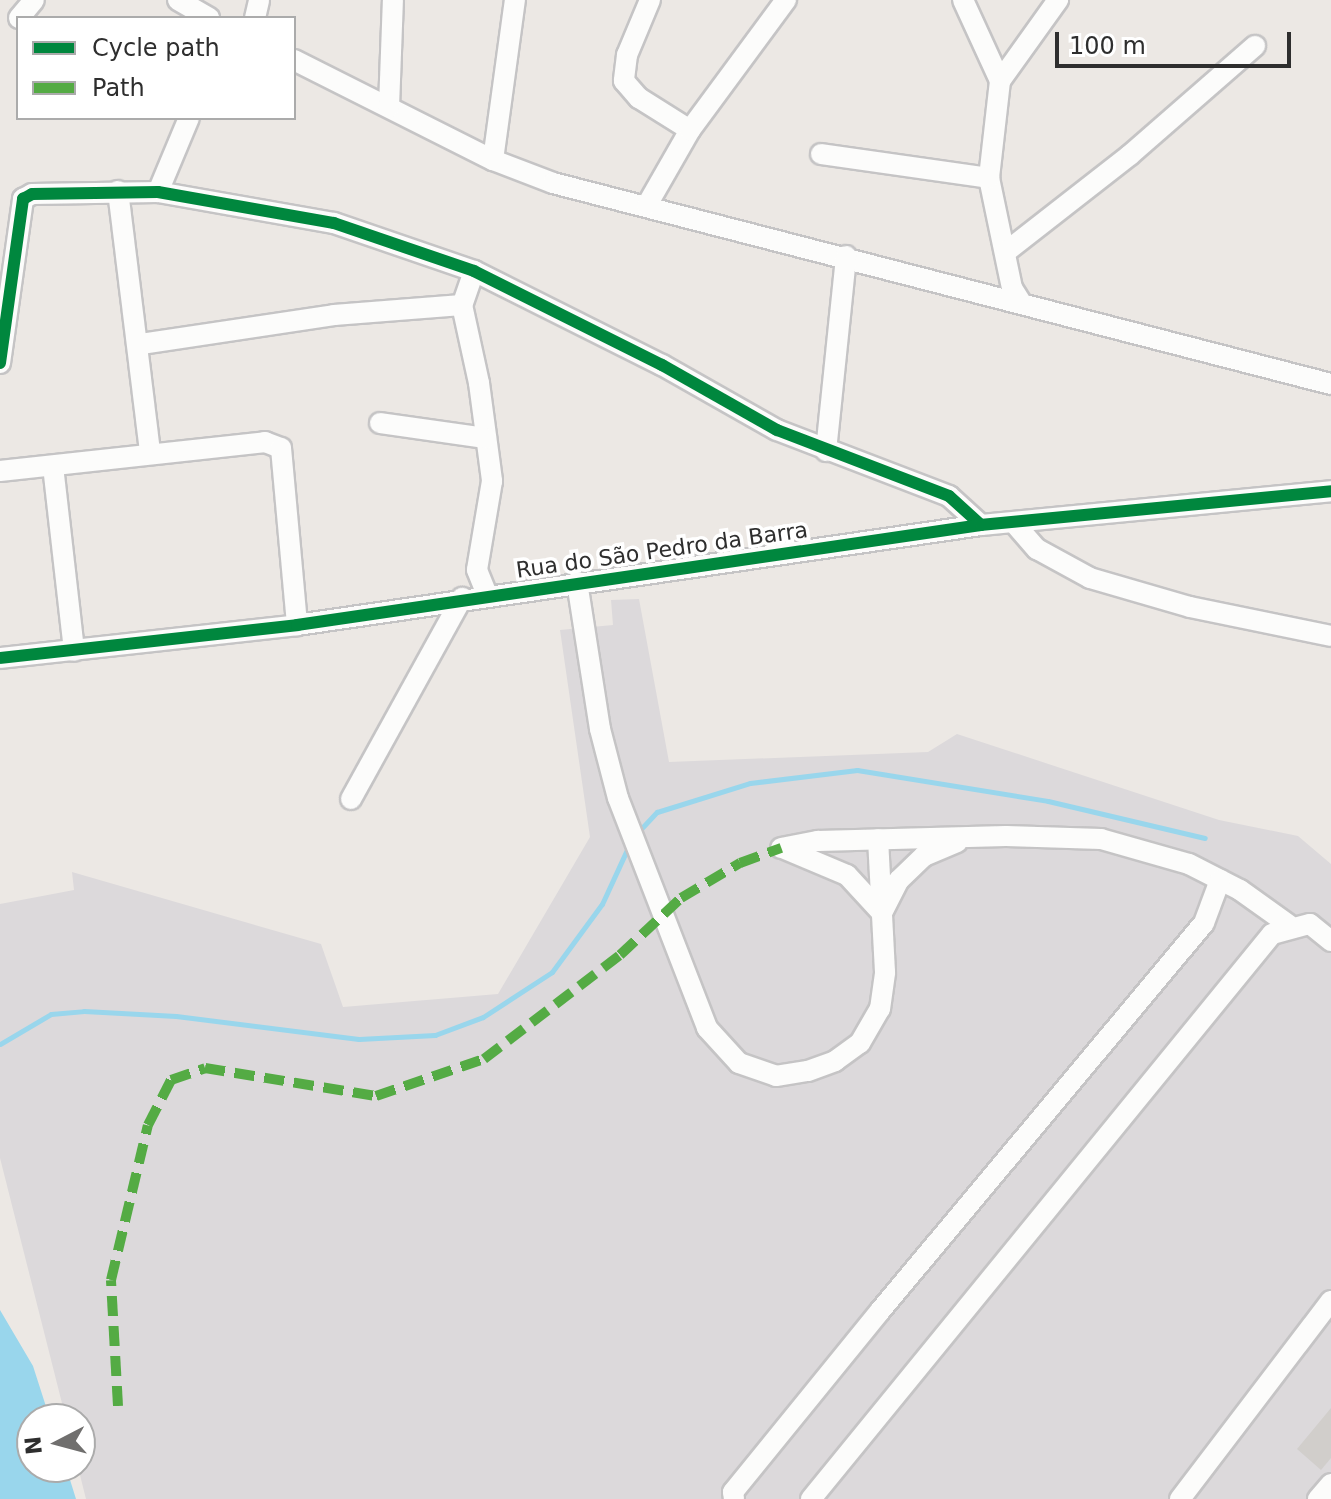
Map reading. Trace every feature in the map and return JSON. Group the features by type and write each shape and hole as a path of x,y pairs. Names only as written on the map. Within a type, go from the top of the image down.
{"street":[{"path":"21,16 34,0"},
{"path":"178,0 206,16"},
{"path":"389,107 393,0"},
{"path":"493,160 515,0"},
{"path":"650,0 627,55 624,81 639,98 690,130"},
{"path":"647,205 690,130 786,0"},
{"path":"963,0 1000,81"},
{"path":"1022,304 1012,288 1007,251 989,178 1000,81 1058,0"},
{"path":"1007,251 1130,155 1255,46"},
{"path":"296,61 493,160 553,183 846,256 1331,384"},
{"path":"158,192 188,120"},
{"path":"821,154 989,178"},
{"path":"118,191 141,344 150,452"},
{"path":"0,363 23,199 32,194 158,192 334,223 474,271 826,451 949,496 981,525"},
{"path":"826,451 846,256"},
{"path":"474,271 462,305 492,481 477,570 487,595"},
{"path":"141,344 334,315 462,305"},
{"path":"380,423 486,438"},
{"path":"0,471 150,452 265,442 281,448 297,625"},
{"path":"53,466 74,651"},
{"name":"Rua do São Pedro da Barra","path":"0,658 297,625 462,598 981,525 1331,491"},
{"path":"1014,523 1037,549 1090,578 1168,602 1331,636"},
{"path":"577,582 618,798 707,1028 739,1063 776,1076 835,1061 860,1043 880,1009 885,972 878,839"},
{"path":"351,799 462,598"},
{"path":"882,913 899,880 924,856 974,837"},
{"path":"882,913 847,875 781,848 878,839 1101,839 1189,864 1220,880 1289,925"},
{"path":"732,1497 1204,923 1220,880"},
{"path":"811,1499 1272,934 1289,925 1310,924 1331,941"},
{"path":"1180,1499 1331,1301"},
{"path":"1318,1499 1331,1484"}],"shaded area":[{"path":"639,599 669,762 928,752 957,734 1219,820 1298,836 1331,864 1331,1499 86,1499 82,1483 96,1483 96,1403 62,1403 0,1158 0,904 74,890 72,872 321,944 343,1007 498,994 590,837 560,630 613,625 611,600"}],"water":[{"path":"0,1310 33,1366 45,1403 16,1403 16,1483 71,1483 76,1499 0,1499"}],"building":[{"path":"1331,1408 1331,1458 1321,1470 1297,1449"}],"waterway":[{"path":"639,831 657,812 750,783 857,770 1048,801 1205,838"},
{"path":"0,1044 51,1014 84,1011 176,1016 359,1039 435,1035 483,1017 552,972 602,904 630,843"}],"marked path":[{"path":"118,1406 111,1280 148,1125 171,1080 205,1068 376,1096 484,1059 620,955 681,898 740,863 781,848"}],"cycle path":[{"path":"0,363 23,199 32,194 158,192 334,223 474,271 662,365 777,430 949,496 981,525"},
{"path":"0,658 297,625 981,525 1331,491"}]}
